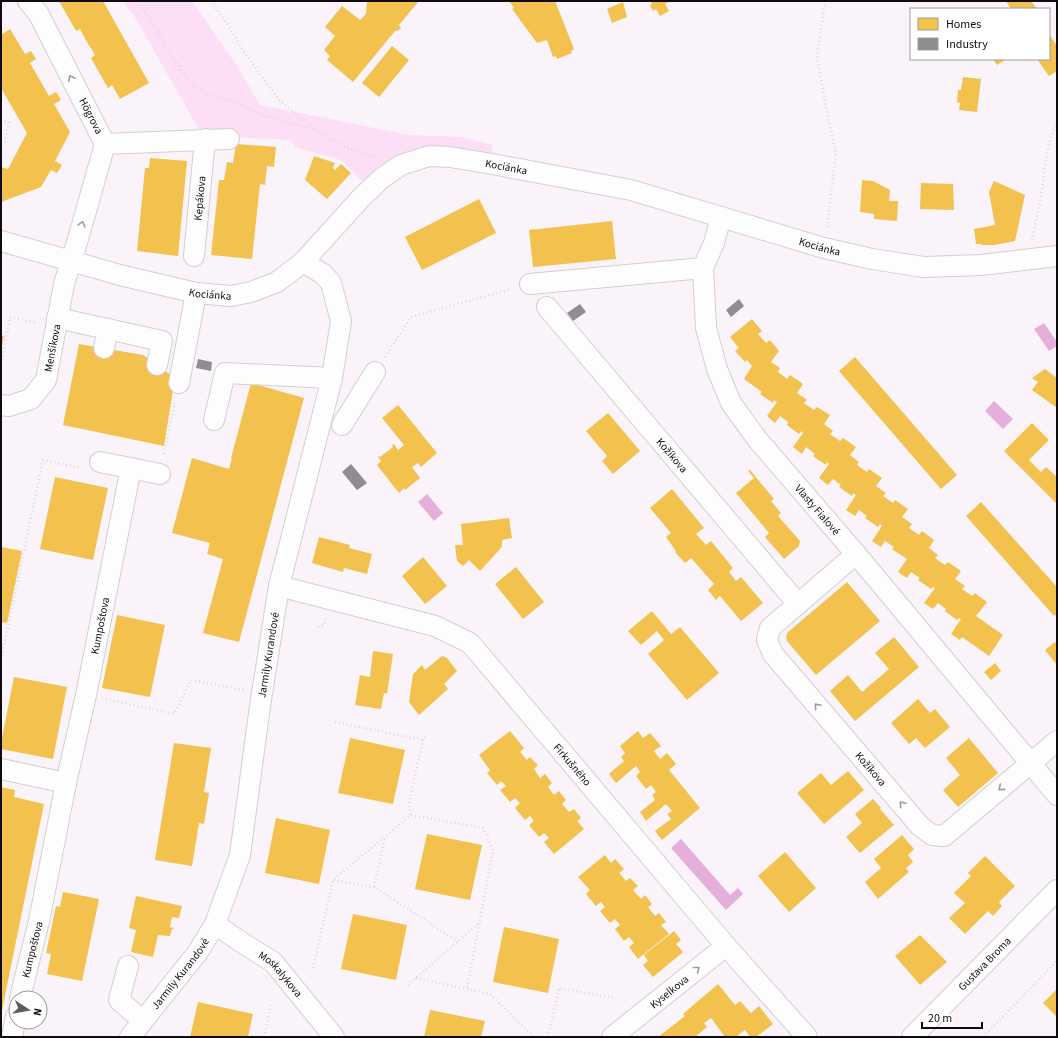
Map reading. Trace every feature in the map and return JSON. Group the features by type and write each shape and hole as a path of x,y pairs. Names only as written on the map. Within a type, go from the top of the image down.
{"street":[{"name":"Högrova","path":"28,1 38,13 105,144 71,262"},
{"name":"Kepákova","path":"194,256 206,139"},
{"path":"105,144 229,139"},
{"name":"Kociánka","path":"1,241 120,275 196,293 231,296 251,292 277,282 303,262 361,198 382,178 400,165 429,156 450,157 492,164 631,190 824,248 872,259 924,267 982,264 1057,256"},
{"name":"Vlasty Fialové","path":"721,217 714,243 703,268 706,328 717,369 731,403 757,439 856,554 1057,794"},
{"name":"Menšíkova","path":"1,405 9,406 31,399 46,380 64,284 71,262"},
{"name":"Jarmily Kurandové","path":"130,1037 198,952 214,924 240,855 262,693 279,586 332,378 341,321 331,283 323,274 303,262"},
{"path":"530,284 703,268"},
{"path":"179,382 196,293"},
{"name":"Kožíkova","path":"547,307 798,604"},
{"path":"56,322 106,339 162,341 157,366"},
{"path":"342,425 375,372"},
{"path":"214,420 225,373 332,378"},
{"path":"95,466 131,468 160,474"},
{"name":"Kumpoštova","path":"22,990 39,921 131,468"},
{"name":"Kožíkova","path":"856,554 770,628 767,640 773,654 920,826 932,835 944,836 1031,763"},
{"name":"Firkušného","path":"279,586 435,626 470,643 726,946 806,1037"},
{"path":"1031,763 1057,741"},
{"path":"1,769 66,783"},
{"name":"Gustava Broma","path":"912,1037 1057,890"},
{"name":"Moskalykova","path":"214,924 274,962 334,1037"},
{"name":"Kyselkova","path":"612,1037 726,946"},
{"path":"128,966 119,1000 143,1021"}],"path":[{"path":"139,1 171,55 192,85 207,94 234,102 264,116 316,130"},
{"path":"211,1 228,25 244,52 279,100 316,130 347,148 400,165"},
{"path":"824,248 836,152 828,118 817,56 825,1"},
{"path":"1,120 9,122 5,142 1,144"},
{"path":"1028,260 1041,196 1050,137 1057,122"},
{"path":"375,372 411,317 530,284"},
{"path":"1,364 10,317 56,322"},
{"path":"160,474 179,382"},
{"path":"1,660 42,460 95,466"},
{"path":"318,628 324,625"},
{"path":"1,635 6,636"},
{"path":"86,695 174,714 191,680 262,693"},
{"path":"335,722 422,740"},
{"path":"412,815 409,803 422,740 426,734"},
{"path":"313,968 334,880 412,815 483,828 493,850 467,989"},
{"path":"374,888 385,837"},
{"path":"334,880 374,888 458,942"},
{"path":"408,985 480,923"},
{"path":"983,1037 1057,962"},
{"path":"416,978 490,994 534,1037"},
{"path":"548,1037 559,988 614,998"},
{"path":"264,1037 272,1005"}],"shaded area":[{"path":"122,1 192,1 237,66 260,105 409,135 461,137 493,145 491,156 447,149 363,182 341,160 294,147 292,140 234,137 201,133 134,16"},
{"path":"1044,323 1057,342 1057,346 1049,351 1034,329"},
{"path":"994,401 1013,419 1003,429 985,411"},
{"path":"427,494 443,513 434,521 418,502"},
{"path":"681,839 730,895 738,888 743,894 726,910 671,848"}],"building: Homes":[{"path":"59,1 103,1 149,83 120,99 112,85 108,88 91,58 95,55 80,29 76,31"},
{"path":"367,1 419,1 399,25 401,28 395,31 353,82 327,60 330,56 324,50 335,36 325,27 342,6 360,20 366,14"},
{"path":"509,1 555,1 574,49 571,51 572,53 557,59 556,56 553,57 547,40 537,43 512,9 514,8"},
{"path":"651,1 667,1 668,2 665,4 669,11 660,16 656,9 653,11 650,6 652,3"},
{"path":"1006,1 1031,1 1036,8 1010,8"},
{"path":"623,2 627,17 612,23 607,9"},
{"path":"10,29 25,54 31,51 36,59 30,63 49,96 56,92 61,100 54,104 70,132 55,161 62,165 57,173 51,170 41,187 1,202 1,167 8,169 27,133 1,88 1,35"},
{"path":"1050,36 1057,46 1057,71 1049,76 1038,60 1050,60"},
{"path":"392,46 409,60 379,97 362,83"},
{"path":"994,60 1005,60 997,65"},
{"path":"963,77 981,79 977,112 959,110 960,103 957,102 958,90 961,90"},
{"path":"236,144 276,147 274,167 267,166 265,185 260,184 252,259 211,255 219,180 224,180 227,162 233,163"},
{"path":"314,156 335,163 333,168 335,170 341,164 351,173 327,199 305,180"},
{"path":"150,158 187,161 178,256 137,251 145,168 149,168"},
{"path":"862,180 873,181 890,190 889,201 898,201 897,221 874,219 874,214 860,212"},
{"path":"994,181 1025,195 1015,241 994,245 976,244 974,229 995,225 989,192"},
{"path":"921,183 953,184 954,210 920,209"},
{"path":"479,199 496,233 422,270 405,237"},
{"path":"612,221 616,259 533,267 529,230"},
{"path":"752,319 762,331 758,334 766,343 770,340 779,351 771,362 780,368 778,372 787,379 790,375 803,384 797,393 807,400 804,403 814,410 817,407 830,415 824,424 833,431 830,434 840,441 843,438 856,447 850,455 859,462 857,465 867,472 869,469 882,478 876,486 886,493 883,496 893,503 895,500 908,509 902,517 912,524 909,528 919,535 922,531 934,540 929,548 938,555 935,558 945,565 948,562 961,571 955,579 965,586 962,589 972,596 975,593 987,602 976,616 1003,635 989,656 962,637 960,640 951,634 961,619 959,618 957,620 945,611 946,609 938,603 933,609 924,603 935,588 933,587 931,589 918,580 920,578 911,572 907,578 898,572 907,559 892,549 894,547 885,541 881,547 872,541 882,526 880,524 878,527 865,518 867,516 859,510 855,516 846,510 856,495 853,493 852,496 839,487 841,485 833,479 828,485 819,478 829,464 827,462 826,465 813,456 815,454 806,447 802,454 793,447 803,433 801,431 799,434 787,425 788,422 780,416 775,423 767,416 777,402 774,400 773,403 760,394 762,392 744,379 752,366 747,360 745,362 735,351 739,348 730,337"},
{"path":"1,335 4,336 2,346 1,346"},
{"path":"79,344 143,355 175,378 164,446 63,425"},
{"path":"855,357 957,475 941,489 839,371"},
{"path":"1045,369 1057,378 1057,408 1032,390 1038,382 1032,378"},
{"path":"251,383 304,398 239,642 203,633 223,559 207,554 210,543 172,533 192,458 229,469"},
{"path":"398,405 437,453 421,467 418,463 412,467 420,478 399,493 377,465 381,461 378,457 393,447 392,445 394,444 398,450 404,445 382,418"},
{"path":"608,413 640,451 613,474 602,461 607,456 586,431"},
{"path":"1032,423 1049,440 1029,460 1041,472 1046,467 1057,477 1057,504 1004,451"},
{"path":"750,470 774,499 771,501 781,513 778,516 800,541 799,546 784,559 765,537 769,533 736,493 754,478 748,471"},
{"path":"55,477 108,488 93,560 40,549"},
{"path":"672,489 704,528 696,534 706,545 711,541 733,568 729,572 736,581 741,577 763,603 741,621 720,596 716,600 708,590 714,584 691,558 685,563 675,552 676,551 666,537 671,533 650,508"},
{"path":"981,502 1057,587 1057,614 1054,616 966,516"},
{"path":"509,518 512,538 502,540 502,546 500,549 480,571 469,560 463,566 457,561 455,545 463,545 461,524"},
{"path":"319,537 350,545 349,548 372,554 367,574 344,568 343,572 312,563"},
{"path":"1,547 22,551 7,623 1,622"},
{"path":"423,557 447,586 425,604 402,576"},
{"path":"516,567 544,602 523,619 495,584"},
{"path":"847,582 880,621 816,675 787,641 786,637 788,632"},
{"path":"652,611 671,634 680,627 719,673 687,700 648,654 664,640 657,631 641,645 628,631"},
{"path":"117,615 165,625 150,697 102,688"},
{"path":"894,637 919,667 855,721 830,691 848,675 862,692 889,669 875,653"},
{"path":"1055,642 1057,644 1057,665 1045,650"},
{"path":"373,651 393,654 387,694 384,693 381,709 355,705 360,675 370,677"},
{"path":"442,656 447,658 457,671 444,684 448,689 419,715 409,702 413,674 422,665 425,670"},
{"path":"995,663 1001,671 991,680 984,672"},
{"path":"14,677 67,687 53,759 1,749"},
{"path":"918,699 930,713 935,709 950,727 925,748 916,738 909,744 891,723"},
{"path":"510,731 524,748 520,752 527,760 530,757 538,765 534,769 540,778 545,774 552,783 548,787 554,795 559,791 566,800 562,804 569,812 574,809 581,818 577,821 584,829 554,854 544,842 549,838 544,833 539,837 529,825 534,821 530,816 525,820 515,808 520,803 515,798 510,802 500,790 506,786 501,781 497,785 487,773 490,770 479,755"},
{"path":"638,731 643,738 650,733 661,746 654,751 660,759 667,753 676,764 669,770 700,808 662,840 655,831 671,819 667,814 672,811 666,804 646,821 640,812 655,800 652,795 656,792 651,785 646,789 636,776 640,772 636,766 616,783 609,774 624,761 621,757 625,753 620,746"},
{"path":"350,738 405,750 393,804 338,793"},
{"path":"969,738 998,773 958,807 943,790 960,775 946,758"},
{"path":"174,743 211,748 204,792 209,793 204,824 199,823 192,866 155,860"},
{"path":"848,771 864,790 824,824 797,793 821,773 831,785"},
{"path":"1,787 15,790 14,797 44,804 2,1010"},
{"path":"873,799 894,825 860,853 846,837 862,823 855,814"},
{"path":"276,818 330,830 319,884 265,873"},
{"path":"427,834 482,845 470,900 415,889"},
{"path":"902,835 914,849 908,855 913,862 906,868 909,872 878,899 865,882 881,868 874,859"},
{"path":"785,852 816,888 789,912 758,876"},
{"path":"605,855 611,863 615,859 624,869 619,873 626,881 630,878 638,886 633,890 641,899 645,895 652,904 648,907 655,916 659,913 666,922 661,925 669,934 638,959 629,947 634,943 629,937 624,941 615,929 620,925 615,919 610,923 600,911 605,907 601,902 596,906 586,894 590,890 578,877"},
{"path":"985,856 1015,886 999,902 1002,906 993,916 988,911 965,934 949,918 965,903 954,893 971,876 968,873"},
{"path":"63,892 99,899 82,981 47,974 51,954 46,953 56,906 60,907"},
{"path":"136,896 182,906 179,918 172,917 170,927 174,929 172,929 170,936 158,935 153,957 131,952 136,930 129,928"},
{"path":"353,914 407,925 396,980 341,969"},
{"path":"504,927 559,939 548,993 493,982"},
{"path":"674,931 681,940 676,944 683,952 653,977 643,965 648,961 644,955"},
{"path":"920,935 947,962 920,985 895,956"},
{"path":"718,984 735,1005 740,1001 751,1013 759,1006 773,1024 756,1037 750,1037 745,1030 738,1035 739,1037 725,1037 711,1018 704,1023 707,1027 695,1037 658,1037 685,1016 683,1014"},
{"path":"1057,989 1057,1017 1043,1003"},
{"path":"198,1002 253,1014 248,1037 190,1037"},
{"path":"430,1010 485,1021 481,1037 424,1037"}],"building: Industry":[{"path":"739,299 744,306 731,317 726,310"},
{"path":"580,304 586,312 573,321 567,313"},
{"path":"198,359 212,362 211,371 196,368"},
{"path":"351,464 367,483 357,490 342,472"}]}
